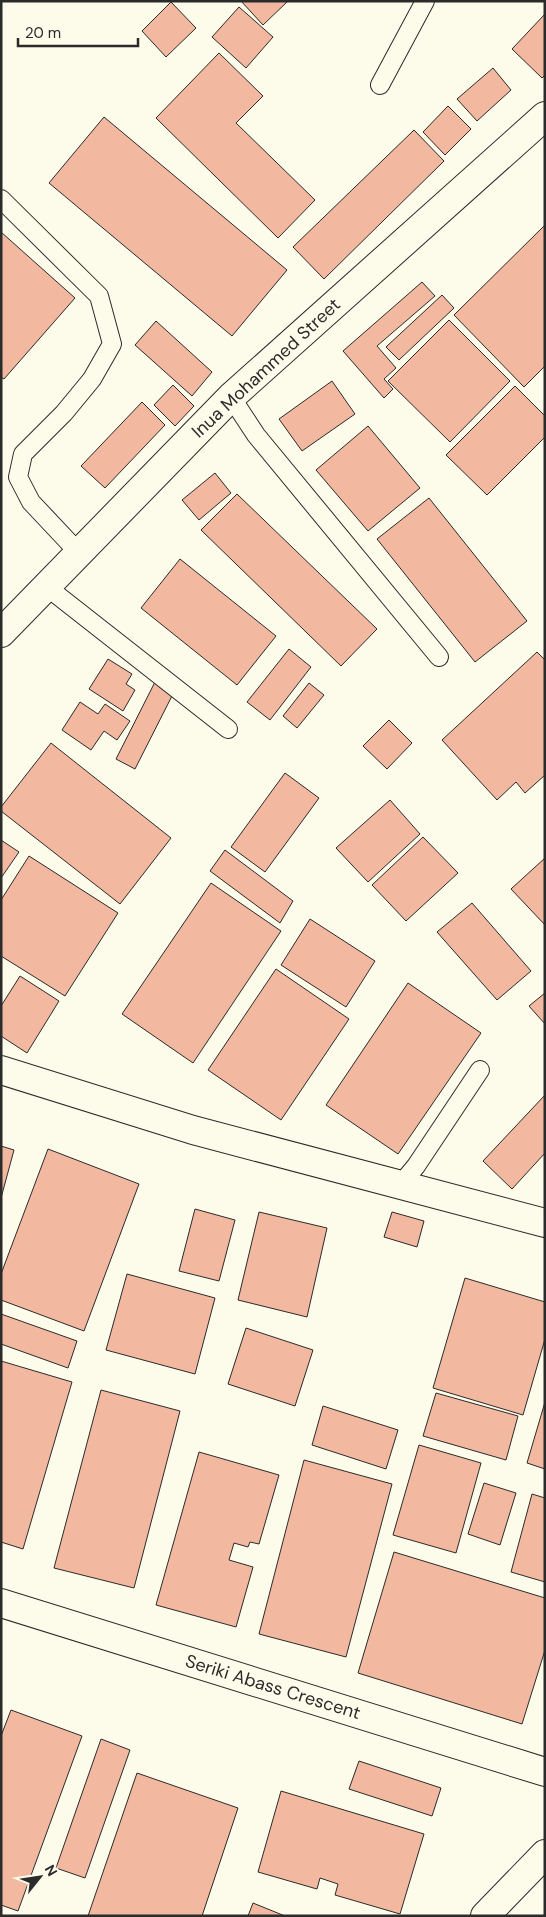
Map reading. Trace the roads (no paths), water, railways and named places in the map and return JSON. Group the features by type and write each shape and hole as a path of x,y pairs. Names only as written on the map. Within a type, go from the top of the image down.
{"street":[{"name":"Inua Mohammed Street","path":"1,633 230,397 545,116"},
{"path":"1,1070 193,1130 545,1222"},
{"name":"Seriki Abass Crescent","path":"1,1603 545,1772"},
{"path":"485,1916 545,1854"}],"lane":[{"path":"380,85 425,1"},
{"path":"1,200 99,296 112,344 92,379 64,414 22,454 18,477 31,502 79,554"},
{"path":"230,397 256,435 439,657"},
{"path":"46,586 228,729"},
{"path":"401,1184 416,1166 480,1070"}]}
